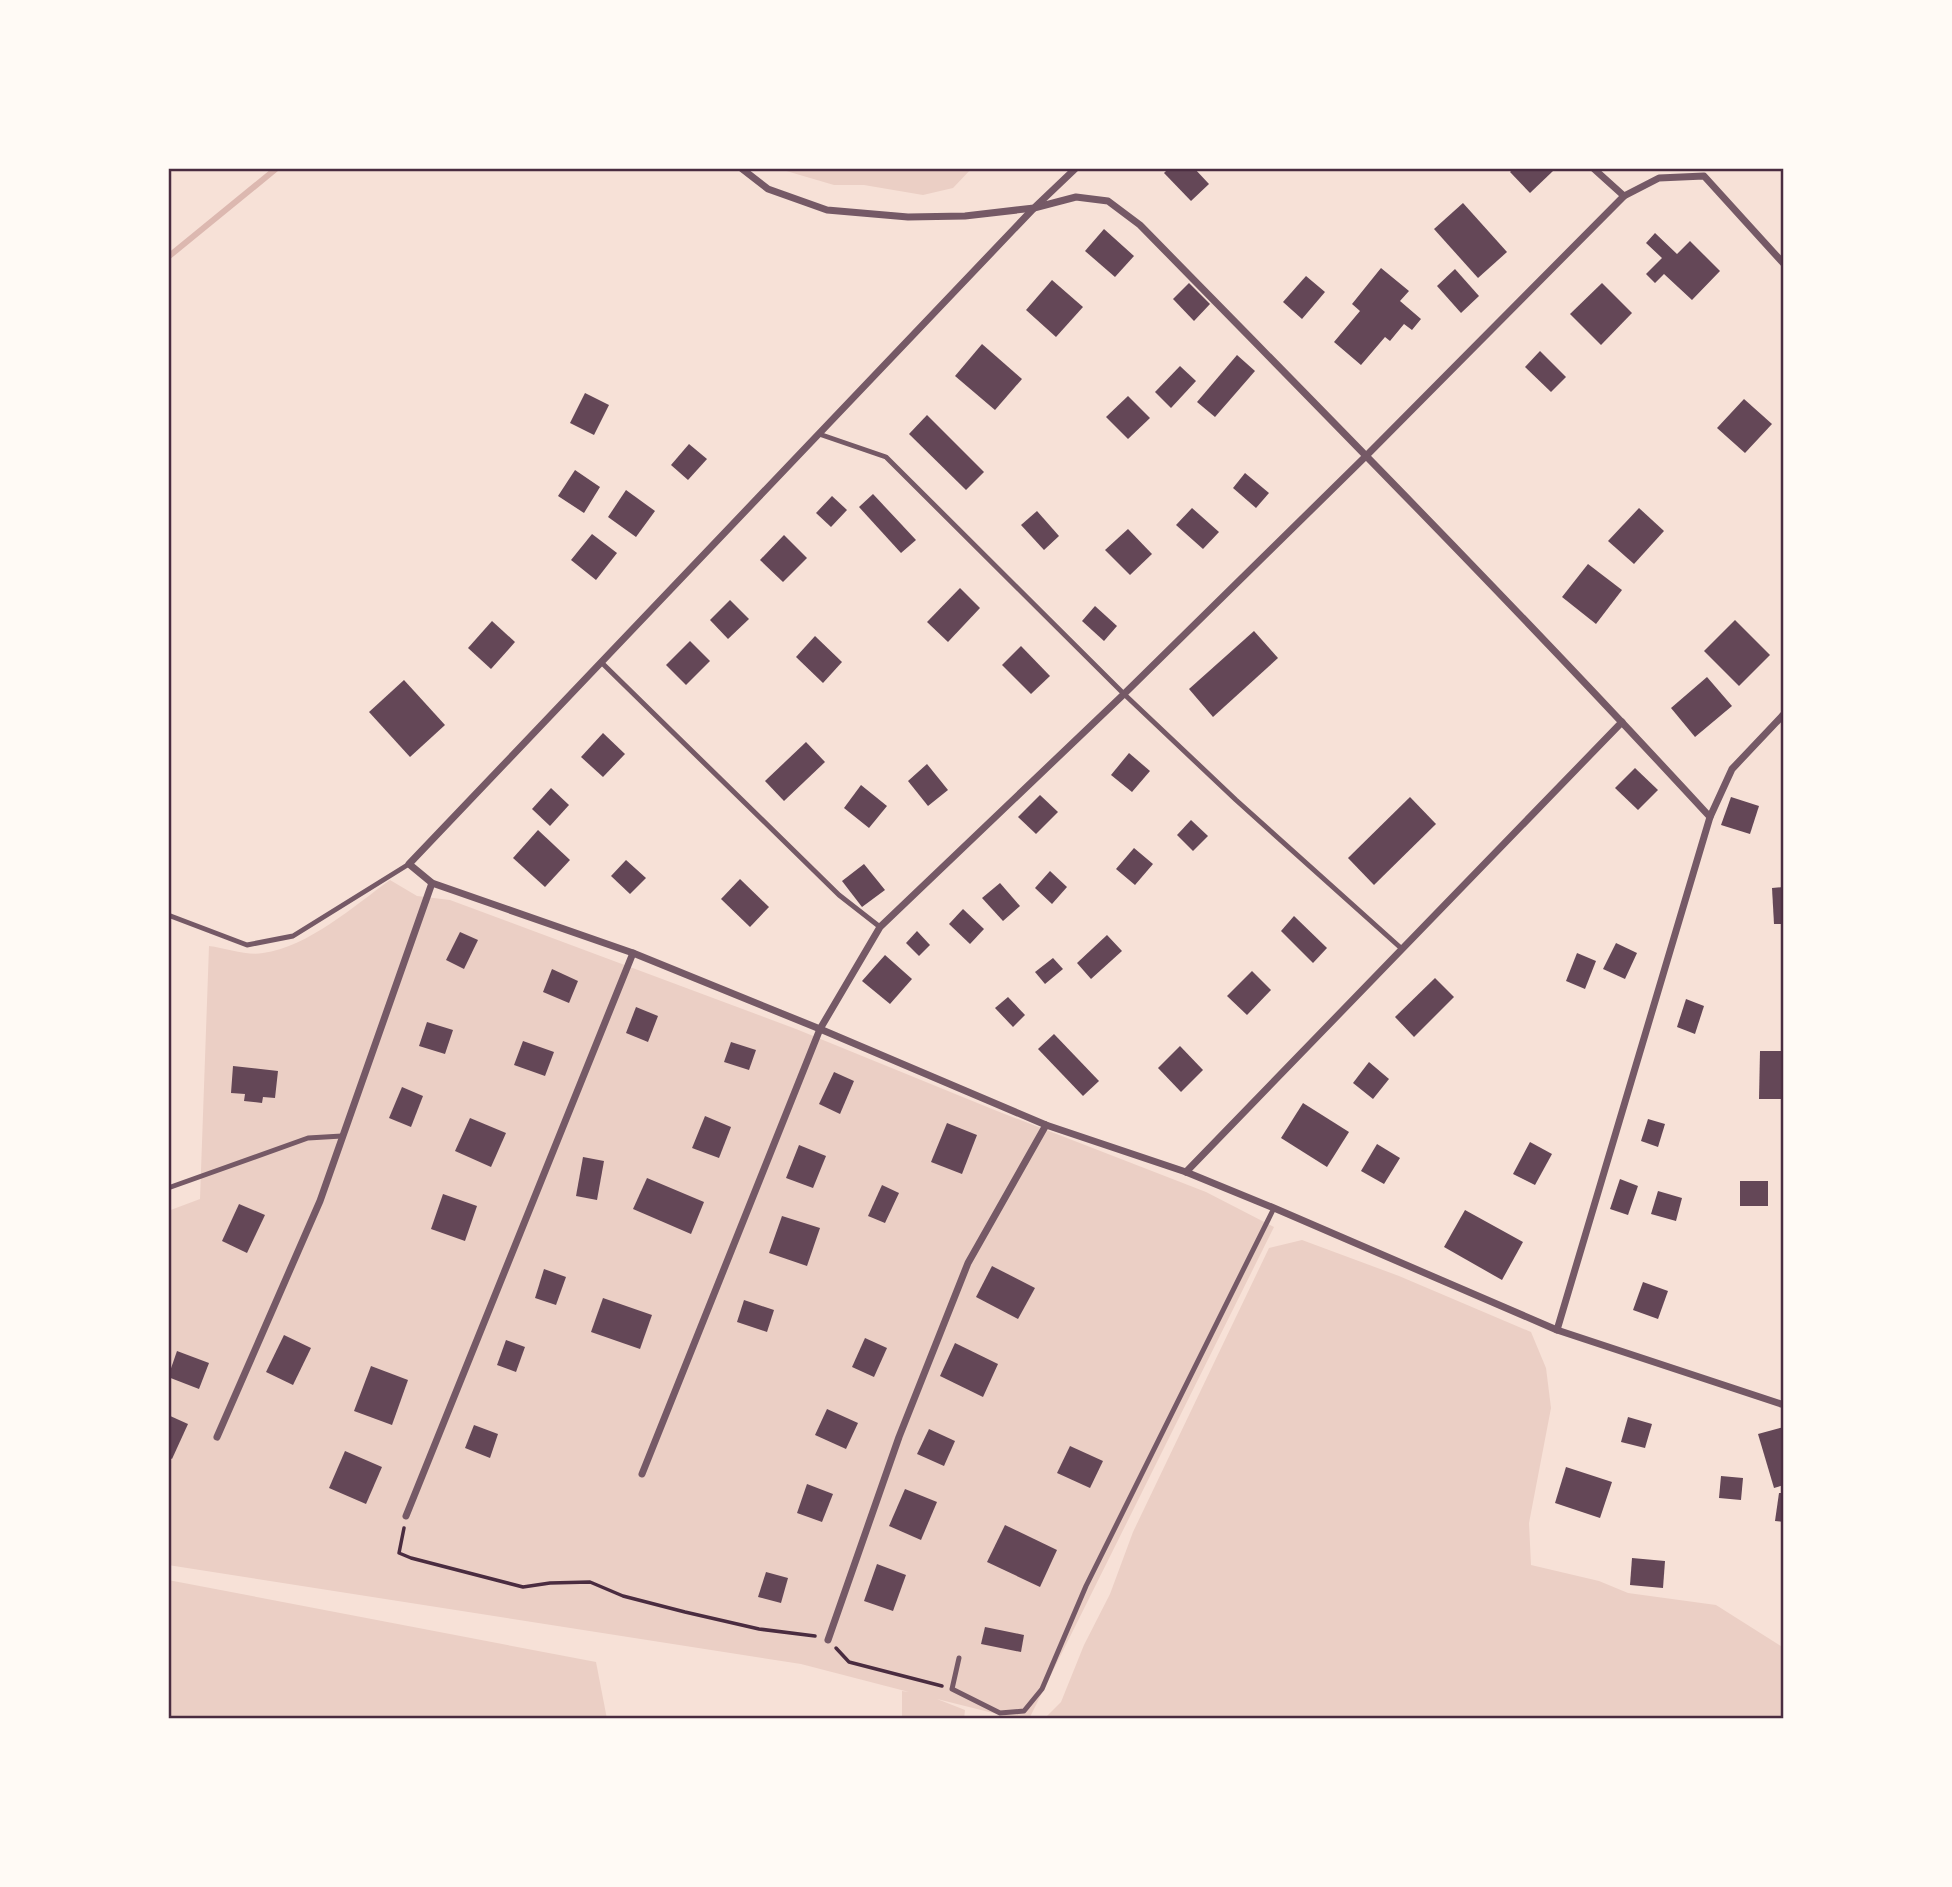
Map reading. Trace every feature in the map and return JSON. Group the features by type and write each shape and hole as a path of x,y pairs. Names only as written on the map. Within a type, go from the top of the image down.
{"street":[{"path":"741,168 768,189 827,210 908,217 965,216 1034,208 1076,197 1108,201 1140,225 1366,456 1622,722 1710,820"},
{"path":"1076,168 1034,208 409,864 432,883 633,953 1046,1125 1186,1172 1557,1330 1784,1405"},
{"path":"1592,168 1624,196"},
{"path":"642,1474 820,1029 880,926 1124,694 1366,456 1624,196 1659,178 1704,176 1784,264"},
{"path":"1557,1330 1710,820 1732,768 1784,714"},
{"path":"1186,1172 1622,722"},
{"path":"217,1437 320,1201 432,883"},
{"path":"406,1516 633,953"},
{"path":"828,1640 899,1437 968,1263 1046,1125"}],"lane":[{"path":"819,434 886,457 1124,694 1236,800 1402,949"},
{"path":"601,662 839,895 880,926"},
{"path":"168,915 247,945 292,936 409,864"},
{"path":"168,1188 308,1138 342,1136"},
{"path":"959,1658 952,1689 1000,1713 1024,1711 1042,1689 1086,1586 1274,1208"}],"path":[{"path":"406,1516 399,1553 411,1558 523,1587 590,1582 623,1596 685,1612 759,1629 803,1633 828,1640 849,1662 952,1689"}],"shaded area":[{"path":"776,168 972,168 953,188 923,195 864,185 834,185"},
{"path":"390,880 417,896 450,900 796,1029 1206,1192 1274,1227 1029,1719 1017,1719 937,1699 965,1710 964,1719 902,1719 902,1691 909,1692 801,1664 168,1565 168,1211 200,1199 209,946 263,953 297,943 330,924"},
{"path":"1302,1240 1399,1276 1531,1332 1546,1368 1551,1408 1529,1523 1531,1565 1599,1581 1628,1593 1716,1605 1784,1648 1784,1719 1044,1719 1061,1702 1084,1645 1110,1594 1133,1532 1269,1248"},
{"path":"168,1580 596,1662 607,1719 168,1719"}],"building":[{"path":"1169,168 1194,168 1209,184 1191,201 1164,173"},
{"path":"1514,168 1550,168 1553,171 1530,193 1510,172"},
{"path":"1463,203 1507,252 1478,278 1434,229"},
{"path":"1104,229 1134,256 1115,277 1085,251"},
{"path":"1655,233 1677,254 1690,241 1720,271 1692,300 1664,274 1655,283 1646,274 1662,258 1646,243"},
{"path":"1381,268 1409,291 1400,301 1421,319 1412,330 1404,324 1390,341 1385,337 1361,365 1334,342 1360,311 1352,304"},
{"path":"1455,269 1479,296 1461,313 1437,286"},
{"path":"1306,276 1325,292 1302,319 1283,302"},
{"path":"1052,280 1083,307 1056,337 1026,310"},
{"path":"1189,283 1210,304 1194,321 1173,299"},
{"path":"1602,283 1632,313 1601,345 1570,314"},
{"path":"982,344 1022,379 995,410 955,376"},
{"path":"1540,351 1566,377 1551,392 1525,367"},
{"path":"1237,355 1255,371 1215,417 1197,402"},
{"path":"1180,366 1196,381 1171,408 1155,392"},
{"path":"585,393 609,405 594,435 570,423"},
{"path":"1128,396 1150,418 1128,439 1106,417"},
{"path":"1744,399 1772,424 1745,453 1717,428"},
{"path":"927,415 984,472 966,490 909,434"},
{"path":"689,444 707,459 688,480 671,465"},
{"path":"575,470 600,487 584,513 558,496"},
{"path":"1245,473 1269,493 1256,508 1233,488"},
{"path":"626,490 655,511 636,537 608,517"},
{"path":"873,494 916,540 901,553 859,507"},
{"path":"832,496 847,510 831,527 816,513"},
{"path":"1192,508 1219,532 1203,549 1176,525"},
{"path":"1639,508 1664,531 1634,564 1608,541"},
{"path":"1037,511 1059,536 1044,550 1021,525"},
{"path":"1128,529 1152,554 1130,575 1105,550"},
{"path":"592,534 617,553 596,580 571,560"},
{"path":"784,535 807,558 783,582 760,560"},
{"path":"1588,564 1622,590 1596,624 1562,597"},
{"path":"960,588 980,608 948,642 927,622"},
{"path":"730,600 749,619 728,639 710,620"},
{"path":"1095,606 1117,626 1104,641 1082,621"},
{"path":"1735,620 1770,655 1739,686 1704,651"},
{"path":"492,621 515,642 491,669 468,648"},
{"path":"1254,631 1278,658 1213,717 1189,689"},
{"path":"815,636 842,662 823,683 796,657"},
{"path":"690,641 710,661 686,685 666,665"},
{"path":"1021,646 1050,676 1031,694 1002,665"},
{"path":"1707,677 1732,706 1695,737 1671,708"},
{"path":"404,680 445,725 410,757 369,712"},
{"path":"603,733 625,754 603,777 581,757"},
{"path":"806,742 825,762 784,801 765,781"},
{"path":"1129,753 1150,771 1132,792 1111,775"},
{"path":"927,764 948,790 928,806 908,781"},
{"path":"1635,768 1658,790 1638,810 1615,788"},
{"path":"861,785 887,806 869,828 844,808"},
{"path":"551,788 569,805 550,826 532,809"},
{"path":"1040,795 1058,812 1036,834 1018,817"},
{"path":"1410,797 1436,824 1374,885 1348,858"},
{"path":"1731,797 1759,806 1750,834 1721,825"},
{"path":"1191,820 1208,836 1193,851 1177,835"},
{"path":"538,830 570,860 545,887 513,858"},
{"path":"1134,848 1153,864 1135,885 1116,869"},
{"path":"626,860 646,878 630,894 611,876"},
{"path":"864,864 885,890 862,907 842,881"},
{"path":"1050,871 1067,887 1052,904 1035,888"},
{"path":"740,879 769,907 750,927 721,899"},
{"path":"1000,883 1020,906 1003,921 982,898"},
{"path":"1784,887 1784,924 1774,924 1772,888"},
{"path":"963,909 984,929 970,944 949,924"},
{"path":"1294,916 1327,948 1313,963 1281,931"},
{"path":"917,931 930,945 919,956 906,943"},
{"path":"460,932 478,940 464,969 446,960"},
{"path":"1107,935 1122,951 1091,979 1077,963"},
{"path":"1616,943 1637,953 1625,979 1603,969"},
{"path":"1577,953 1596,961 1585,989 1566,981"},
{"path":"885,955 912,979 890,1004 862,981"},
{"path":"1053,958 1063,969 1045,984 1035,972"},
{"path":"552,969 578,981 569,1003 543,992"},
{"path":"1252,971 1271,990 1247,1015 1227,996"},
{"path":"1435,978 1454,997 1414,1037 1395,1017"},
{"path":"1008,997 1025,1015 1013,1027 995,1008"},
{"path":"1686,999 1704,1006 1695,1034 1677,1027"},
{"path":"636,1007 658,1016 648,1042 626,1033"},
{"path":"427,1022 453,1030 445,1054 419,1046"},
{"path":"1054,1034 1099,1081 1083,1096 1038,1049"},
{"path":"523,1041 554,1052 545,1076 514,1065"},
{"path":"731,1042 756,1050 749,1070 724,1062"},
{"path":"1180,1046 1203,1070 1181,1092 1158,1068"},
{"path":"1760,1051 1784,1051 1784,1099 1759,1099"},
{"path":"1369,1062 1389,1079 1373,1099 1353,1083"},
{"path":"233,1066 278,1071 275,1098 263,1097 262,1103 244,1101 245,1094 231,1093"},
{"path":"834,1072 854,1081 840,1114 819,1104"},
{"path":"402,1087 423,1096 411,1127 389,1118"},
{"path":"1303,1103 1349,1132 1327,1167 1281,1138"},
{"path":"705,1116 731,1127 719,1158 692,1148"},
{"path":"470,1118 506,1133 491,1167 455,1151"},
{"path":"1648,1119 1665,1124 1658,1147 1641,1141"},
{"path":"947,1123 977,1135 962,1174 931,1162"},
{"path":"1530,1142 1552,1154 1535,1185 1513,1174"},
{"path":"1377,1144 1400,1158 1384,1184 1361,1171"},
{"path":"799,1145 826,1156 813,1188 786,1178"},
{"path":"583,1157 604,1161 597,1200 576,1196"},
{"path":"647,1178 704,1202 691,1234 633,1209"},
{"path":"1620,1179 1638,1186 1628,1215 1610,1209"},
{"path":"1740,1181 1768,1181 1768,1206 1740,1206"},
{"path":"882,1185 899,1193 885,1223 868,1216"},
{"path":"1658,1191 1682,1198 1676,1221 1651,1214"},
{"path":"443,1194 477,1206 465,1241 431,1229"},
{"path":"239,1204 265,1215 247,1253 222,1241"},
{"path":"1465,1210 1523,1242 1502,1280 1444,1247"},
{"path":"782,1216 820,1228 807,1266 769,1253"},
{"path":"992,1266 1035,1288 1018,1319 976,1297"},
{"path":"544,1269 566,1277 556,1305 535,1298"},
{"path":"1643,1282 1668,1291 1658,1319 1633,1310"},
{"path":"603,1298 652,1315 640,1349 591,1332"},
{"path":"744,1300 774,1310 767,1332 737,1322"},
{"path":"284,1335 311,1348 293,1385 266,1372"},
{"path":"865,1338 887,1348 874,1377 852,1367"},
{"path":"506,1340 525,1347 516,1372 497,1365"},
{"path":"955,1343 998,1364 983,1397 940,1376"},
{"path":"177,1351 209,1363 199,1389 168,1377"},
{"path":"371,1366 408,1380 392,1425 354,1411"},
{"path":"827,1409 858,1423 846,1449 815,1435"},
{"path":"168,1415 188,1424 172,1459 168,1457"},
{"path":"1628,1417 1652,1424 1645,1448 1621,1442"},
{"path":"474,1425 498,1434 490,1458 465,1448"},
{"path":"1784,1427 1784,1485 1774,1488 1758,1434"},
{"path":"929,1429 955,1441 944,1466 917,1454"},
{"path":"1070,1446 1103,1461 1090,1488 1057,1473"},
{"path":"345,1451 382,1467 366,1504 329,1488"},
{"path":"1566,1467 1612,1482 1600,1518 1555,1503"},
{"path":"1721,1476 1743,1478 1741,1500 1719,1498"},
{"path":"807,1484 833,1494 822,1522 797,1513"},
{"path":"905,1489 937,1502 921,1540 889,1526"},
{"path":"1779,1493 1784,1493 1784,1522 1775,1521"},
{"path":"1005,1525 1057,1550 1040,1587 987,1562"},
{"path":"1632,1558 1665,1561 1663,1588 1630,1585"},
{"path":"877,1564 906,1575 893,1611 864,1601"},
{"path":"766,1572 788,1578 781,1603 758,1597"},
{"path":"985,1627 1024,1635 1021,1652 981,1644"}],"waterway":[{"path":"168,257 277,168"}]}
